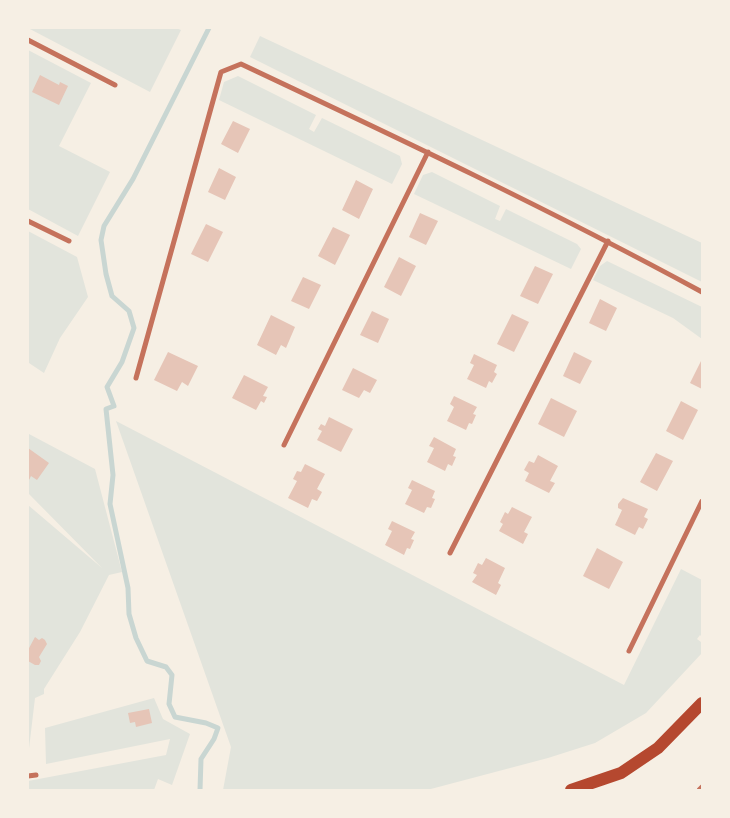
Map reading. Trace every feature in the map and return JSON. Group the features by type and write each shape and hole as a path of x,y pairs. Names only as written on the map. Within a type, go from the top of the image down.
{"main road":[{"path":"571,790 621,773 658,748 702,703"}],"street":[{"path":"28,40 115,85"},
{"path":"136,378 221,72 241,64 428,152 608,241 702,292"},
{"path":"284,445 428,152"},
{"path":"28,221 69,241"},
{"path":"450,553 608,241"},
{"path":"628,651 702,501"},
{"path":"28,776 36,775"},
{"path":"699,790 702,787"}],"shaded area":[{"path":"28,28 176,28 181,30 150,92"},
{"path":"260,36 702,243 702,282 250,57"},
{"path":"28,50 91,83 59,146 110,172 78,236 28,209"},
{"path":"238,76 316,115 309,129 314,132 322,118 400,156 402,164 392,184 219,100 224,82"},
{"path":"432,172 500,206 495,219 500,221 506,209 577,244 581,249 571,269 414,194 423,175"},
{"path":"28,231 77,257 88,297 60,338 44,373 28,364"},
{"path":"607,261 702,307 702,339 673,318 593,280 600,266"},
{"path":"116,421 624,685 681,569 702,580 702,637 700,635 697,639 702,641 702,653 646,713 595,743 548,758 427,790 223,790 231,747"},
{"path":"29,434 95,469 122,572 109,575 80,632 44,689 44,694 35,698 28,757 28,505 102,568 28,493"},
{"path":"154,698 163,719 190,734 172,785 158,779 154,790 28,790 28,781 166,755 170,739 46,764 45,728"}],"building":[{"path":"40,75 59,85 60,82 68,86 59,105 32,92"},
{"path":"233,121 250,129 238,153 221,144"},
{"path":"219,168 236,177 225,200 208,192"},
{"path":"356,180 373,189 359,219 342,210"},
{"path":"420,213 438,221 426,245 409,237"},
{"path":"206,224 223,232 208,262 191,254"},
{"path":"333,227 350,235 335,265 318,256"},
{"path":"399,257 416,266 401,296 384,287"},
{"path":"535,266 553,274 538,304 520,296"},
{"path":"303,277 321,285 309,309 291,301"},
{"path":"600,299 617,308 606,331 589,323"},
{"path":"372,311 389,319 378,343 360,335"},
{"path":"512,314 529,322 514,352 497,344"},
{"path":"271,315 295,327 286,348 281,345 276,355 257,345"},
{"path":"168,352 198,366 188,386 182,382 177,391 154,380"},
{"path":"574,352 592,361 580,384 563,376"},
{"path":"474,354 497,365 494,372 497,374 492,383 489,381 486,388 467,379 474,365 470,363"},
{"path":"702,359 702,389 690,383"},
{"path":"353,368 377,380 370,393 364,390 359,398 342,390"},
{"path":"244,375 268,387 263,396 267,397 264,403 261,401 256,410 232,398"},
{"path":"454,396 477,407 473,414 476,415 472,424 469,423 466,430 447,421 454,407 450,404"},
{"path":"551,398 577,411 564,437 538,424"},
{"path":"681,401 698,410 683,440 666,431"},
{"path":"329,417 353,429 341,452 317,440 322,431 318,429 321,424 325,426"},
{"path":"434,437 456,449 453,456 456,457 452,466 448,464 445,471 427,462 434,448 429,446"},
{"path":"28,448 49,463 37,480 31,476 28,482"},
{"path":"656,453 673,461 657,491 640,482"},
{"path":"538,455 558,466 550,481 555,483 549,493 525,481 529,473 524,470 529,461 534,463"},
{"path":"305,464 325,474 317,489 322,492 317,501 312,499 308,508 288,498 297,481 293,479 297,471 301,472"},
{"path":"412,480 435,491 432,498 435,499 431,508 427,507 424,513 405,504 412,490 408,488"},
{"path":"623,498 648,509 644,517 648,519 643,529 639,527 635,535 615,525 622,510 618,508 618,504"},
{"path":"512,507 532,517 524,532 528,534 523,544 499,531 503,524 500,522 505,512 508,514"},
{"path":"392,521 415,532 411,539 414,540 410,549 407,548 404,555 385,545 392,531 388,529"},
{"path":"597,548 623,562 609,589 583,576"},
{"path":"486,558 505,568 498,583 501,585 496,595 472,582 477,575 473,573 478,563 482,565"},
{"path":"35,637 39,640 42,638 47,644 39,657 41,661 39,665 28,661 28,650"},
{"path":"149,709 152,723 136,727 135,722 130,723 128,713"}],"waterway":[{"path":"200,790 201,759 214,739 218,728 206,723 175,717 169,704 172,675 166,667 147,661 136,638 129,614 128,588 110,504 113,475 106,409 114,406 107,387 122,362 134,328 129,311 112,296 106,274 101,240 104,226 133,179 209,28"}]}
